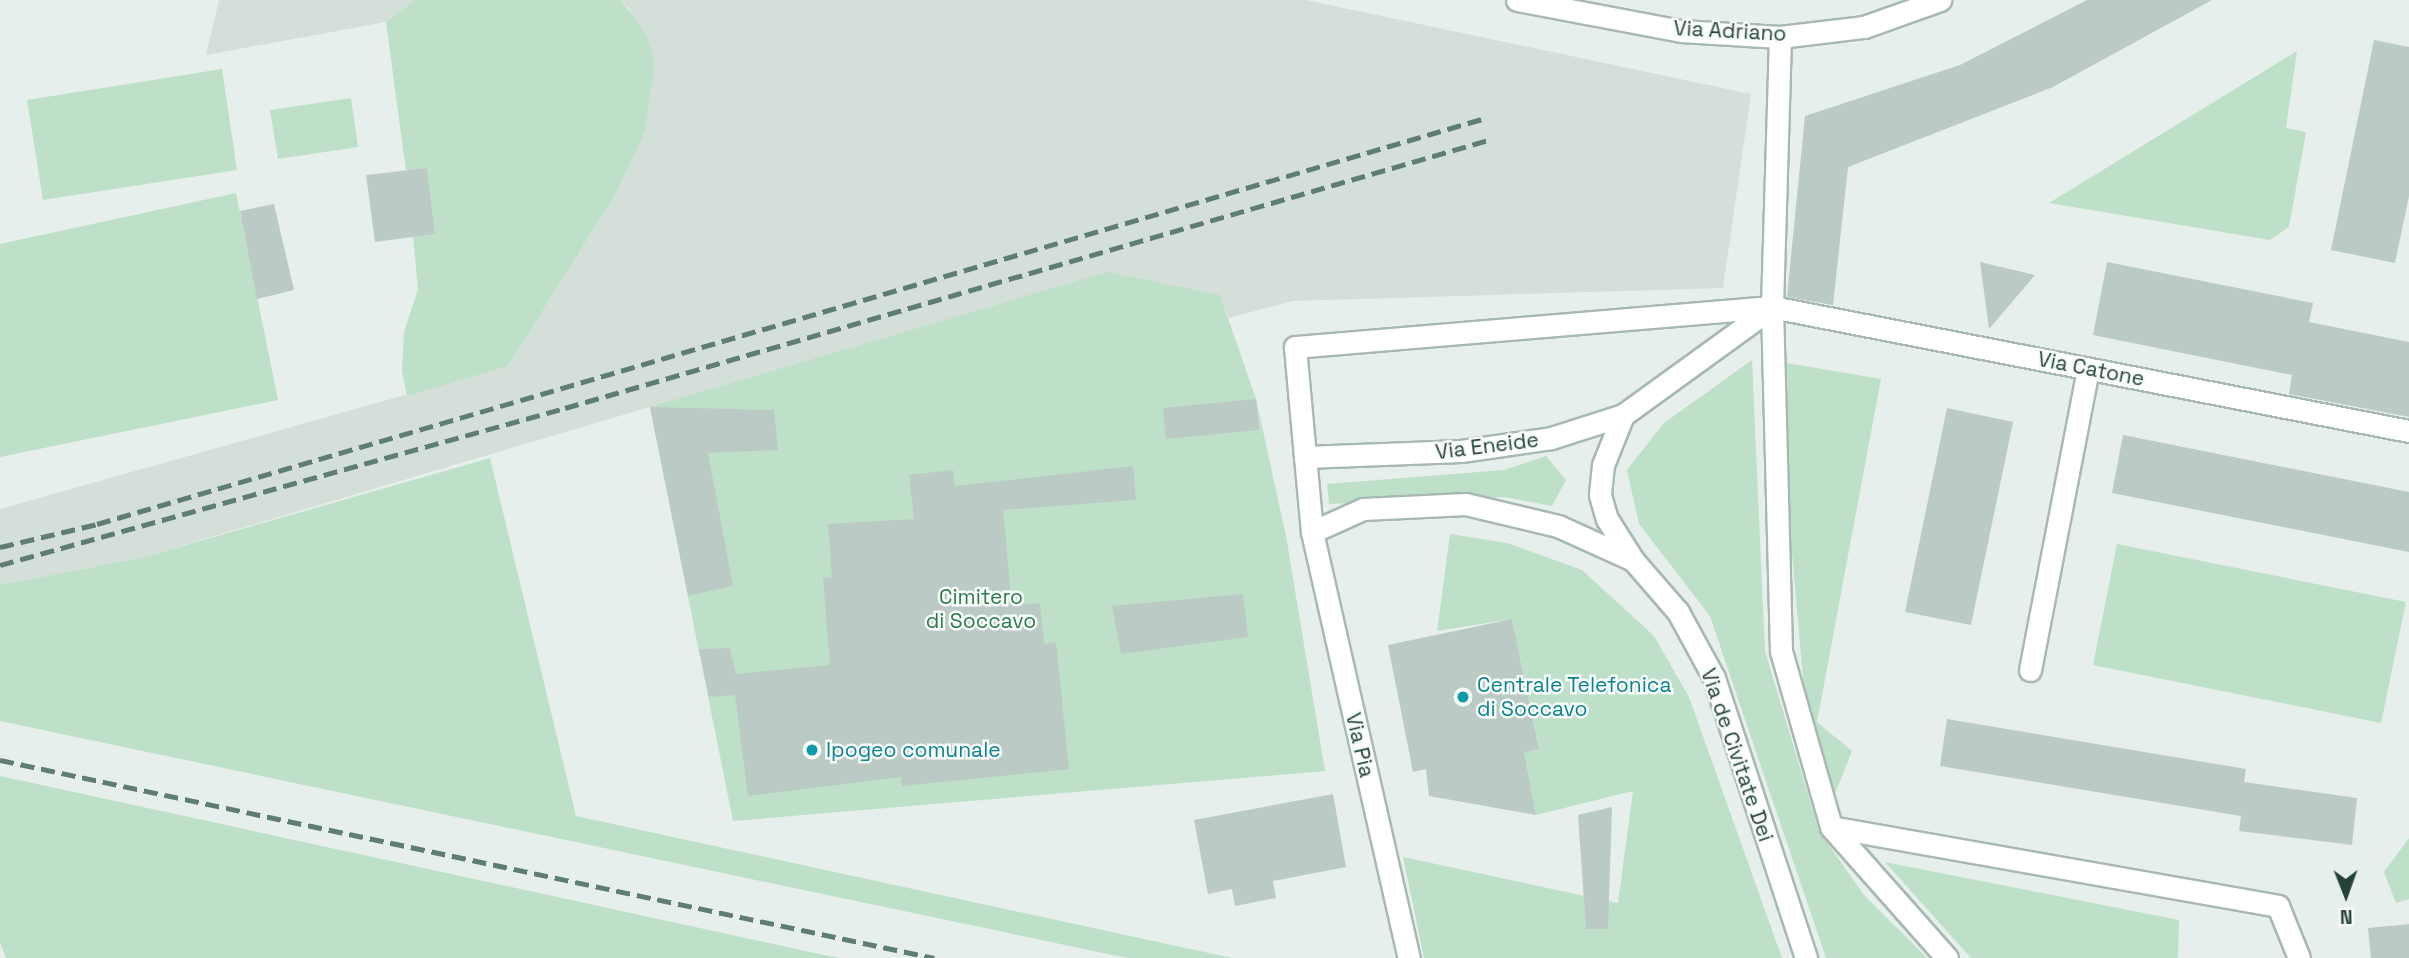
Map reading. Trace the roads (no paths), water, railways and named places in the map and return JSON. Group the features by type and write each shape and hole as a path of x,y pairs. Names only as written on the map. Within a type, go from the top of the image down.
{"street":[{"name":"Via Adriano","path":"1517,0 1681,31 1780,37 1864,27 1940,0"},
{"path":"1780,37 1772,307 1781,651 1831,827 1947,958"},
{"name":"Via Catone","path":"1305,457 1295,346 1772,307 2409,431"},
{"name":"Via Eneide","path":"1305,457 1461,452 1551,438 1623,415 1772,307"},
{"path":"2030,670 2088,369"},
{"name":"Via de Civitate Dei","path":"1623,415 1603,465 1600,495 1607,519 1633,560 1678,612 1714,678 1806,958"},
{"path":"1305,457 1312,533 1363,509 1466,504 1558,526 1633,560"},
{"name":"Via Pia","path":"1312,533 1409,958"},
{"path":"1831,827 2278,906 2299,958"}],"railway":[{"path":"0,547 97,524 1482,119"},
{"path":"0,565 565,408 1488,140"},
{"path":"0,760 934,958"}],"place":[{"name":"Centrale Telefonica di Soccavo","path":"1463,697"},
{"name":"Ipogeo comunale","path":"812,750"}],"park label":[{"name":"Cimitero di Soccavo","path":"981,609"}]}
